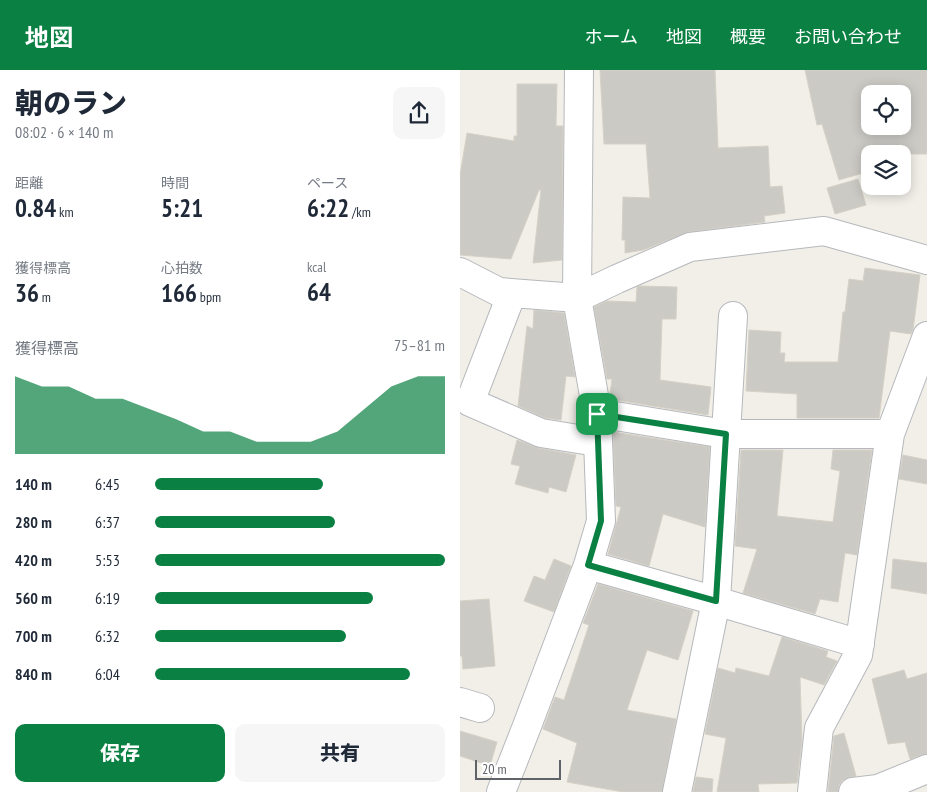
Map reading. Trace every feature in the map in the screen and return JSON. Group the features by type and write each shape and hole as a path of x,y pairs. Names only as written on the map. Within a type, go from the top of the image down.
{"street":[{"path":"501,792 588,565 601,521 597,414 577,298 579,70"},
{"path":"460,272 499,292 577,298 690,247 824,231 927,260"},
{"path":"512,293 470,402 541,433 597,442"},
{"path":"677,792 716,601 733,316"},
{"path":"812,792 819,728 858,656 890,434 927,336"},
{"path":"597,414 726,434 890,434"},
{"path":"588,565 860,644"},
{"path":"853,792 878,789 927,769"}],"building":[{"path":"600,70 715,70 718,148 768,146 770,187 782,186 785,213 764,216 765,222 688,232 643,250 625,253 625,240 622,240 623,197 650,198 646,144 604,144"},
{"path":"805,70 927,70 927,154 911,154 911,145 861,145 861,174 839,180 822,124 817,125"},
{"path":"517,84 557,84 556,126 563,126 562,260 533,263 541,190 539,190 511,259 460,255 460,175 467,133 514,141 514,136 517,136"},
{"path":"858,179 861,195 863,195 866,205 835,214 827,188"},
{"path":"865,268 920,275 911,334 890,331 879,418 797,418 797,394 746,391 749,330 781,332 780,353 785,353 784,362 838,362 843,312 845,312 849,279 863,281"},
{"path":"637,287 677,287 676,319 662,319 660,380 711,387 708,415 610,399 612,379 607,379 594,307 607,301 636,302"},
{"path":"534,310 564,313 575,377 566,376 561,420 545,418 518,406 527,326 533,329"},
{"path":"613,432 710,447 705,527 663,514 649,566 608,554 621,507 616,506"},
{"path":"517,440 538,448 576,455 566,492 549,487 548,493 515,484 520,466 511,464"},
{"path":"741,450 783,450 777,516 833,522 840,471 831,469 833,450 872,450 857,555 845,553 838,602 820,599 815,614 743,593 757,549 735,546"},
{"path":"903,455 927,460 927,484 899,479"},
{"path":"554,559 571,566 554,612 524,601 534,576 545,580"},
{"path":"893,559 927,563 927,594 891,588"},
{"path":"598,584 693,611 678,660 647,650 627,710 676,719 662,792 623,792 567,782 577,743 543,729 555,697 564,700 589,625 583,623"},
{"path":"489,599 495,666 463,669 462,656 460,656 460,601"},
{"path":"782,637 828,651 826,657 837,661 824,685 800,677 802,741 797,783 758,784 759,792 717,792 726,738 705,734 718,668 735,673 736,668 769,676"},
{"path":"904,670 907,679 927,673 927,754 910,759 905,742 888,744 872,679"},
{"path":"460,731 497,742 490,766 460,756"},
{"path":"844,733 856,776 843,780 839,785 838,792 828,792 834,736"},
{"path":"696,777 713,779 712,792 693,792"}],"route":[{"path":"597,414 726,434 716,601 588,565 601,521 597,414"}]}
